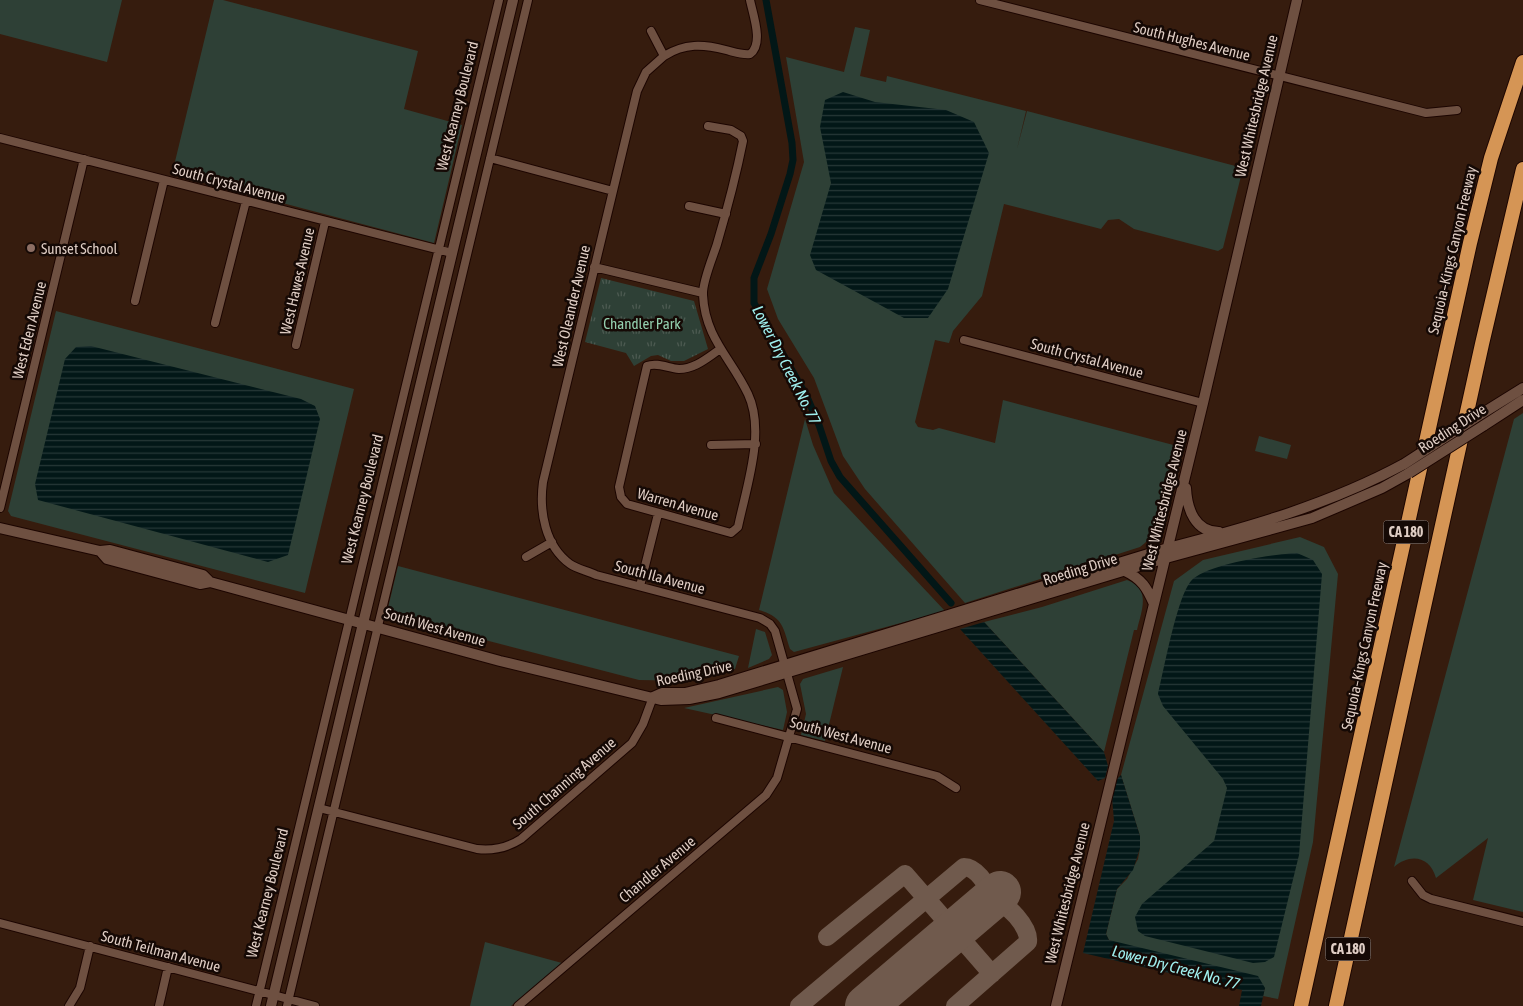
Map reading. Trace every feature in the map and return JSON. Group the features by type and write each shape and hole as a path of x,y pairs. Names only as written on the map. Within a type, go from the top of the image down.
{"highway":[{"name":"Sequoia–Kings Canyon Freeway","path":"1301,1006 1481,196 1499,131 1523,62"},
{"name":"CA 180","path":"1338,1006 1361,893 1482,344 1523,169"}],"street":[{"name":"West Kearney Boulevard","path":"256,1006 499,0"},
{"name":"West Kearney Boulevard","path":"271,1006 513,0"},
{"path":"287,1002 528,0"},
{"name":"West Oleander Avenue","path":"552,542 542,512 542,490 637,91 646,72 664,56 680,48 691,45 711,46 743,54 752,52 757,40 750,0"},
{"name":"South Hughes Avenue","path":"980,0 1426,113 1457,110"},
{"name":"West Whitesbridge Avenue","path":"1056,1006 1203,403 1297,0"},
{"path":"651,31 664,56"},
{"path":"708,126 731,130 741,136 743,141 726,214 702,293 707,321 720,350 748,394 756,444 711,445"},
{"name":"South Crystal Avenue","path":"0,138 452,253"},
{"path":"490,158 613,191"},
{"name":"West Eden Avenue","path":"0,508 84,160"},
{"path":"135,301 164,180"},
{"path":"215,324 246,201"},
{"path":"689,206 726,214"},
{"name":"West Hawes Avenue","path":"296,345 325,222"},
{"path":"594,267 702,293"},
{"name":"South Crystal Avenue","path":"964,340 1203,403"},
{"name":"Warren Avenue","path":"720,350 691,367 682,369 653,364 647,366 619,488 621,497 627,504 731,533 738,527 756,444"},
{"name":"Roeding Drive","path":"653,697 662,693 701,690 786,669 1125,571 1167,553 1312,518 1382,488 1409,473 1523,388"},
{"name":"Roeding Drive","path":"786,669 1167,553 1306,508 1377,479 1480,421 1523,400"},
{"path":"1185,478 1188,505 1192,516 1200,526 1211,532 1230,532"},
{"path":"640,586 658,514"},
{"name":"South West Avenue","path":"0,528 100,551 110,550 203,575 210,582 349,620 378,626 500,661 653,697"},
{"path":"526,557 552,542"},
{"name":"South Ila Avenue","path":"552,542 570,564 596,574 760,618 770,624"},
{"path":"1125,571 1136,576 1144,584 1154,604"},
{"name":"Chandler Avenue","path":"518,1006 766,795 777,778 798,709 779,642 770,624"},
{"name":"South Channing Avenue","path":"319,808 476,849 495,850 506,847 521,839 625,750 643,724 653,697"},
{"name":"South West Avenue","path":"716,718 937,776 951,782 956,788"},
{"path":"1412,881 1422,896 1523,922"},
{"name":"South Teilman Avenue","path":"0,922 274,995 287,1002 315,1006"},
{"path":"70,1006 80,988 90,946"},
{"path":"159,1006 168,967"}],"green space":[{"path":"0,0 122,0 107,62 0,34"},
{"path":"214,0 223,0 418,51 404,109 462,125 434,243 172,174"},
{"path":"855,27 870,30 860,76 886,82 887,76 1026,111 1017,149 1027,111 1243,168 1223,248 1218,251 1134,229 1119,219 1108,220 1101,229 1004,204 982,296 953,331 949,343 935,340 915,422 918,427 933,430 939,428 995,443 1003,400 1181,447 1169,502 1164,515 1150,538 1140,547 965,603 865,489 843,456 814,378 778,319 767,289 804,162 786,57 844,72"},
{"name":"Chandler Park","path":"601,278 694,301 708,349 684,361 671,361 658,355 651,356 634,366 626,353 585,342"},
{"path":"56,311 354,389 305,593 11,516 8,511"},
{"path":"1523,413 1523,912 1473,900 1488,838 1436,878 1429,865 1419,859 1406,860 1394,867 1514,419"},
{"path":"805,419 813,445 834,493 945,611 794,652 790,649 778,620 759,610"},
{"path":"1259,436 1291,445 1287,459 1255,451"},
{"path":"1300,537 1324,547 1338,574 1313,842 1278,999 1263,996 1265,988 1109,940 1106,934 1117,889 1127,879 1138,859 1140,836 1121,775 1174,581 1203,560"},
{"path":"398,566 739,656 735,669 691,681 639,680 389,615 387,612"},
{"path":"1127,580 1140,589 1143,601 1104,752 984,622 1042,607"},
{"path":"756,629 765,632 772,655 769,659 748,668"},
{"path":"843,667 825,741 801,735 806,714 800,684 803,679"},
{"path":"778,687 783,690 787,712 783,730 684,708"},
{"path":"485,942 562,963 511,1006 470,1006"}],"water":[{"path":"843,92 875,102 946,110 974,122 989,153 948,289 928,318 904,318 816,270 810,255 831,183 820,127 825,100"},
{"path":"91,346 301,399 315,406 320,419 288,555 268,562 38,500 35,484 65,359 76,347"},
{"path":"1297,553 1313,560 1322,574 1299,855 1274,957 1265,962 1253,963 1145,936 1138,931 1135,917 1142,904 1214,841 1227,788 1223,779 1163,706 1158,694 1176,617 1186,589 1191,581 1199,575 1225,565 1273,555"},
{"path":"984,622 1104,752 1108,766 1105,778 1098,781 960,629"},
{"path":"1121,775 1140,836 1140,848 1133,870 1117,889 1106,934 1109,940 1258,976 1265,988 1261,1006 1239,1006 1242,990 1083,953 1114,821 1112,797 1117,779"}],"waterway":[{"name":"Lower Dry Creek No. 77","path":"766,0 792,143 793,160 771,234 754,278 754,303 807,397 831,461 840,477 951,603"}],"taxiway":[{"path":"799,1006 964,867 977,873 984,881 988,891 987,899 980,909"},
{"path":"827,937 905,874 992,974"},
{"path":"955,1006 1028,942 1028,936 1021,923 1005,906 993,902 980,909"}],"runway":[{"path":"866,1006 1000,892"}],"place":[{"name":"Sunset School","path":"31,248"}]}
